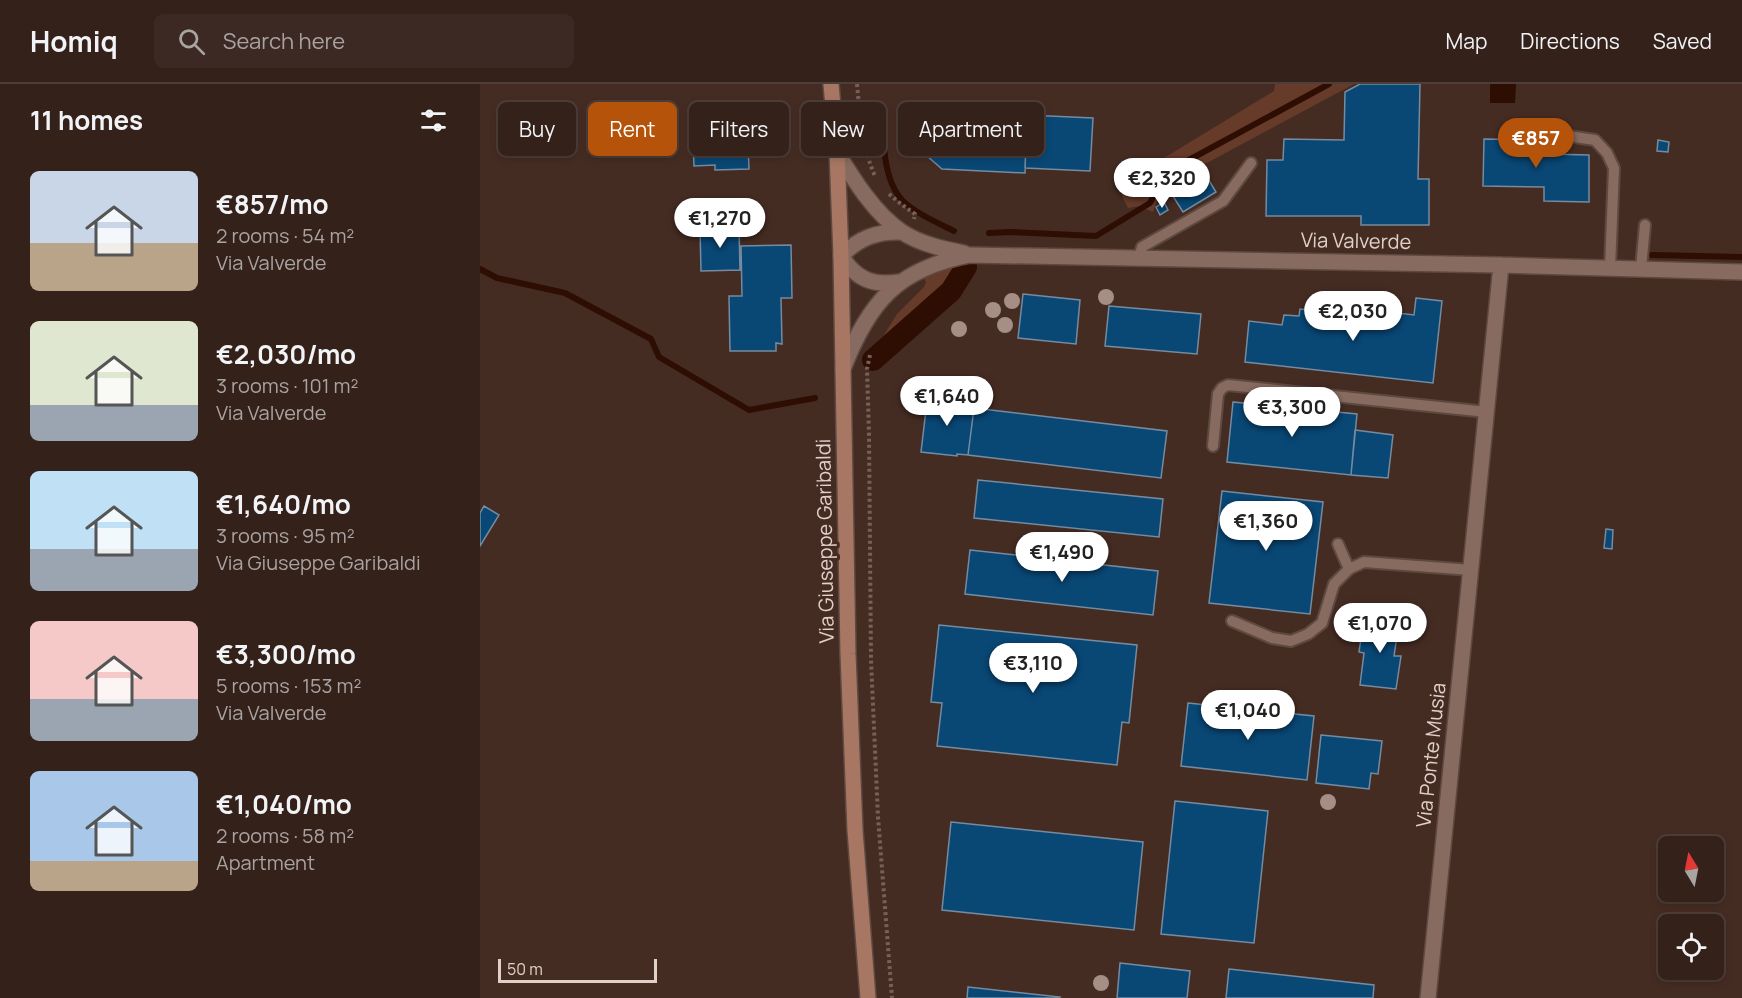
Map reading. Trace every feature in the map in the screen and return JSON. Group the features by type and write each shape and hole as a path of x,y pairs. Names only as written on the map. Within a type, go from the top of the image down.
{"street":[{"name":"Via Giuseppe Garibaldi","path":"831,84 833,102"},
{"name":"Via Giuseppe Garibaldi","path":"837,156 851,736 855,830 868,998"},
{"name":"Via Valverde","path":"839,156 850,174 883,215 907,234"},
{"name":"Via Valverde","path":"899,282 885,284 871,282 848,267 841,256 862,238 889,232 907,234 970,255 1742,272"},
{"name":"Via Valverde","path":"843,369 865,322 899,282 933,264 970,255"},
{"name":"Via Ponte Musia","path":"1428,998 1501,265"}],"lane":[{"path":"1561,135 1595,140 1607,153 1614,168 1610,268"},
{"path":"1139,258 1142,247 1223,201 1251,163"},
{"path":"1641,268 1645,225"},
{"path":"1213,446 1218,394 1228,385 1487,412"},
{"path":"1338,544 1349,569"},
{"path":"1232,621 1272,638 1291,640 1308,634 1322,623 1334,584 1349,569 1364,562 1471,570"}],"path":[{"path":"857,84 861,127 867,157 878,183"},
{"path":"886,190 915,214 907,234"},
{"path":"871,350 867,369 871,660 878,817 892,998"}],"shaded area":[{"path":"1275,84 1354,84 1203,165 1165,189 1160,194 1153,212 1140,206 1128,208 1122,196 1127,185 1136,175 1274,91"},
{"path":"1490,84 1516,84 1515,103 1490,103"},
{"path":"962,264 944,290 933,301 873,353 897,314 924,287 926,282 924,277"}],"building":[{"path":"1360,84 1420,84 1418,179 1429,179 1429,225 1361,225 1361,216 1266,216 1267,160 1283,160 1284,139 1344,140 1345,92"},
{"path":"1044,116 1093,118 1090,171 1025,168 1025,156 1044,156"},
{"path":"1484,139 1546,140 1546,154 1589,155 1589,202 1544,201 1544,187 1483,186"},
{"path":"1658,140 1669,142 1668,152 1657,151"},
{"path":"694,156 748,156 749,169 715,170 715,165 694,166"},
{"path":"927,156 1025,156 1025,173 942,169"},
{"path":"1202,169 1216,192 1183,212 1169,190"},
{"path":"1164,202 1168,210 1160,215 1156,207"},
{"path":"739,227 740,270 701,271 700,228"},
{"path":"791,245 792,298 781,298 782,344 776,343 776,351 730,351 729,296 742,296 741,246"},
{"path":"1023,294 1080,300 1076,344 1018,338"},
{"path":"1416,298 1442,301 1433,383 1245,362 1249,321 1282,325 1284,315 1299,316 1300,309 1346,314 1346,307 1414,315"},
{"path":"1109,306 1201,314 1197,354 1105,346"},
{"path":"928,393 954,396 953,405 974,408 968,455 921,452"},
{"path":"1233,402 1357,414 1351,475 1227,462"},
{"path":"974,408 1167,431 1161,478 968,455"},
{"path":"1355,430 1393,435 1388,478 1351,475"},
{"path":"978,480 1163,499 1159,537 974,518"},
{"path":"1222,491 1323,502 1310,614 1209,603"},
{"path":"484,506 499,515 480,546 480,513"},
{"path":"1606,529 1613,530 1612,549 1604,548"},
{"path":"970,550 1158,571 1153,615 965,594"},
{"path":"1364,618 1399,623 1394,656 1401,656 1396,689 1360,685 1364,653 1359,652"},
{"path":"939,625 1137,645 1129,723 1122,722 1117,765 937,746 942,703 931,702"},
{"path":"1188,703 1314,716 1307,780 1181,766"},
{"path":"1321,735 1382,741 1378,774 1371,773 1369,789 1316,783"},
{"path":"1175,801 1268,811 1254,943 1161,934"},
{"path":"951,822 1143,842 1134,930 942,910"},
{"path":"1120,963 1190,971 1187,998 1117,998"},
{"path":"1229,969 1374,985 1373,998 1226,998"},
{"path":"968,987 1060,997 967,998"}],"waterway":[{"path":"989,233 1096,236 1150,203 1156,191 1187,161 1329,84"},
{"path":"885,156 895,191 902,200 913,209 954,231"},
{"path":"1652,255 1742,257"},
{"path":"873,360 951,291 966,267"},
{"path":"480,269 497,278 565,293 651,339 659,357 749,410 815,398"}]}
